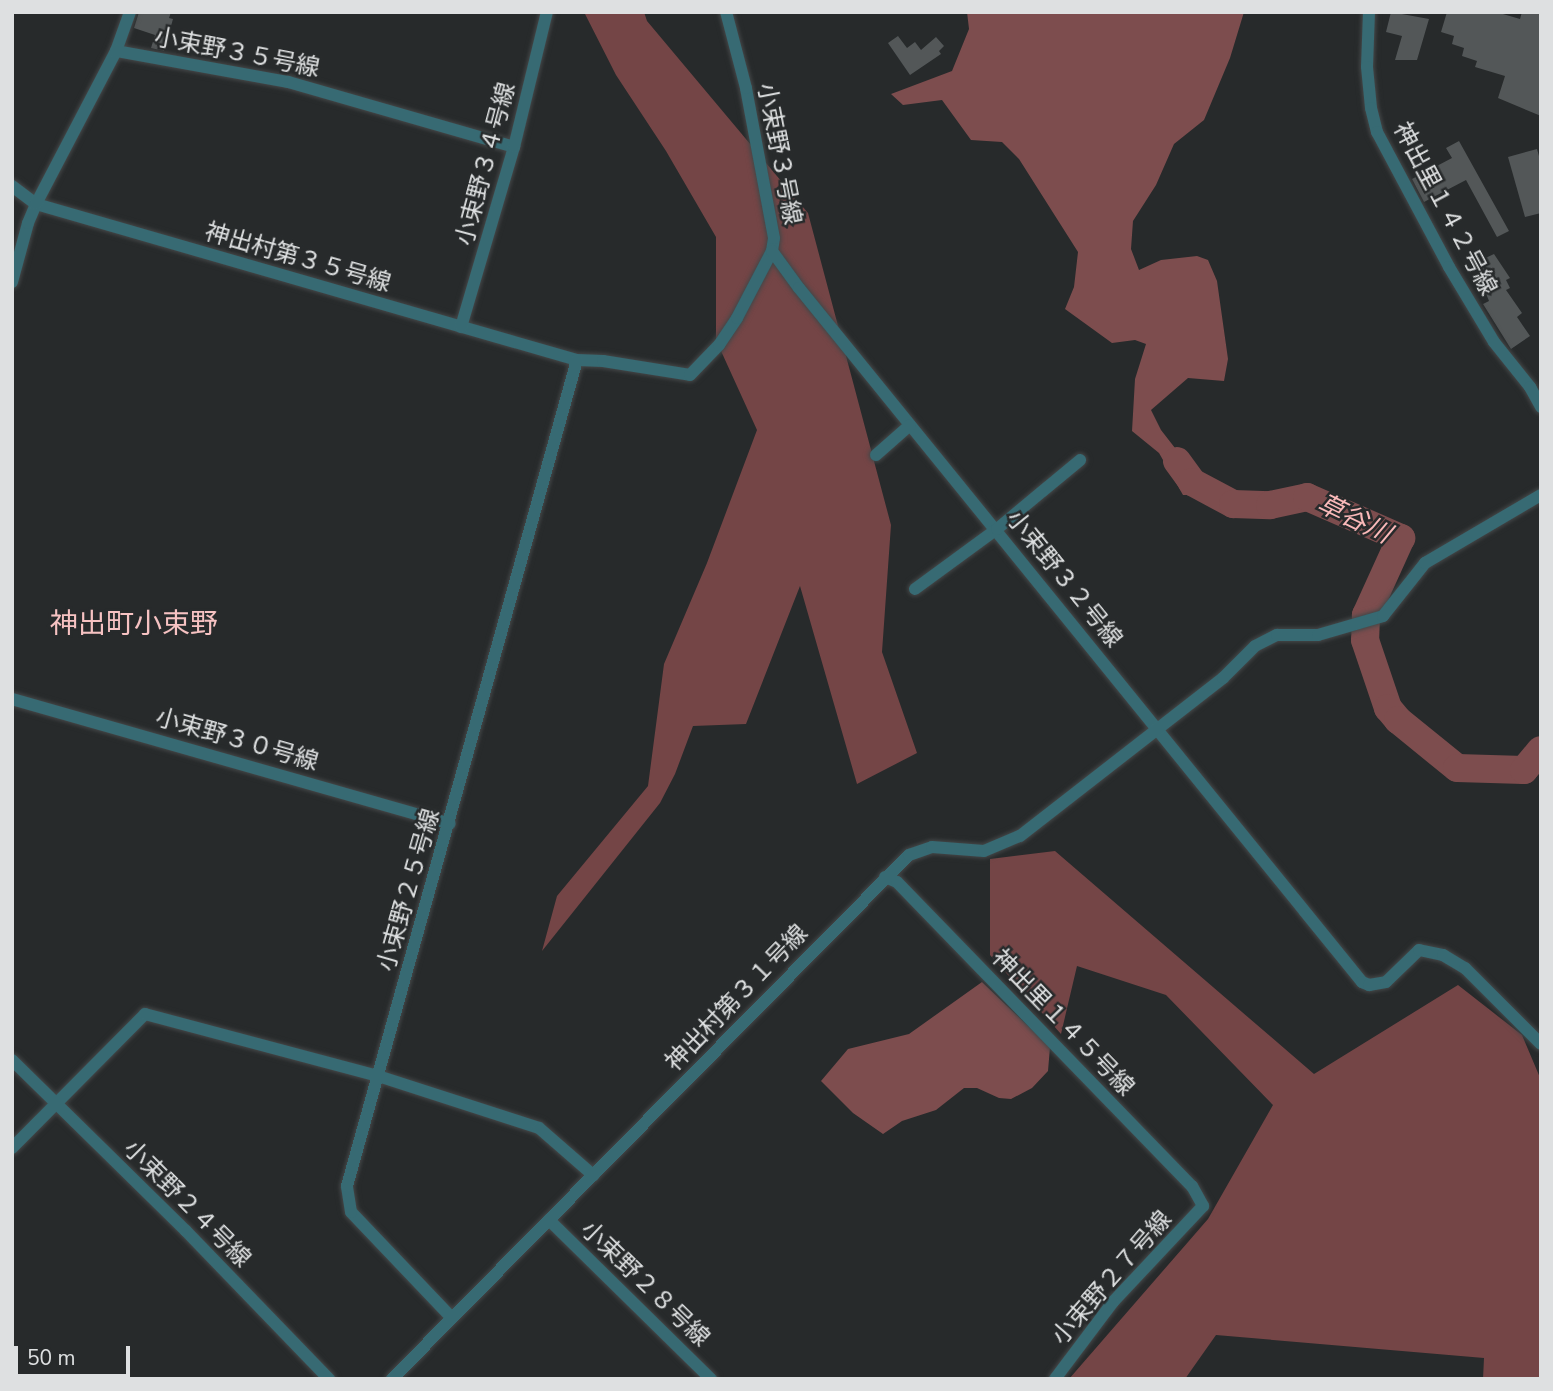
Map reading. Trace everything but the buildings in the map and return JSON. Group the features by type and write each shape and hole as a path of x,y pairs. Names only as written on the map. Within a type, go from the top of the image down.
{"street":[{"path":"116,51 130,12"},
{"name":"小束野３４号線","path":"461,327 514,147 547,12"},
{"name":"小束野３号線","path":"577,360 603,361 690,375 719,345 772,250 774,238 746,88 726,12"},
{"name":"神出里１４２号線","path":"1369,12 1367,67 1377,132 1449,267 1494,342 1530,387 1541,407"},
{"name":"小束野３５号線","path":"12,282 36,204 116,51 288,82 514,147"},
{"name":"神出村第３５号線","path":"12,186 36,204 577,360"},
{"name":"小束野３２号線","path":"772,250 799,288 998,529 1362,982 1369,985 1386,982 1419,950 1443,955 1465,968 1541,1044"},
{"name":"小束野２５号線","path":"452,1317 351,1212 347,1186 450,824 577,360"},
{"path":"876,456 910,425"},
{"path":"915,589 998,529 1080,460"},
{"path":"1157,728 1223,678 1255,646 1277,635 1318,635 1383,616 1426,563 1541,495"},
{"name":"小束野３０号線","path":"12,699 450,824"},
{"name":"神出村第３１号線","path":"392,1379 909,855 932,848 984,851 1020,835 1157,728"},
{"name":"神出里１４５号線","path":"885,877 897,882 1192,1186 1203,1206"},
{"path":"12,1148 145,1014 378,1076 539,1128 593,1175"},
{"name":"小束野２４号線","path":"12,1060 329,1379"},
{"name":"小束野２７号線","path":"1055,1379 1113,1302 1203,1206"},
{"name":"小束野２８号線","path":"549,1220 711,1379"}],"shaded area":[{"path":"584,12 644,12 647,21 808,213 891,525 882,652 917,753 857,784 800,586 746,724 693,726 675,774 660,803 542,951 557,896 648,786 664,664 707,563 757,430 716,340 716,237 666,151 616,75"},
{"path":"967,12 1244,12 1230,58 1204,120 1174,144 1156,185 1133,221 1131,249 1139,270 1161,260 1197,256 1208,260 1217,281 1228,359 1224,381 1188,378 1151,410 1161,430 1203,484 1204,495 1183,495 1159,453 1132,431 1135,379 1146,344 1135,340 1112,343 1065,309 1074,287 1078,252 1019,159 1002,142 971,140 942,100 903,105 891,94 952,71 969,29"},
{"path":"1055,851 1314,1074 1458,985 1522,1035 1541,1080 1541,1379 1483,1379 1484,1358 1216,1335 1185,1379 1069,1379 1208,1219 1273,1105 1166,995 1077,966 1061,1034 990,955 990,859"},
{"path":"982,982 1050,1047 1048,1071 1032,1088 1011,1099 999,1098 977,1088 964,1088 936,1110 902,1121 883,1134 853,1113 821,1081 848,1049 909,1034"}],"waterway":[{"name":"草谷川","path":"1177,461 1192,482 1233,504 1270,505 1307,497 1401,538 1366,615 1365,640 1388,708 1398,720 1457,768 1524,770 1541,750"}],"district":[{"name":"神出町小束野","path":"134,624"}]}
